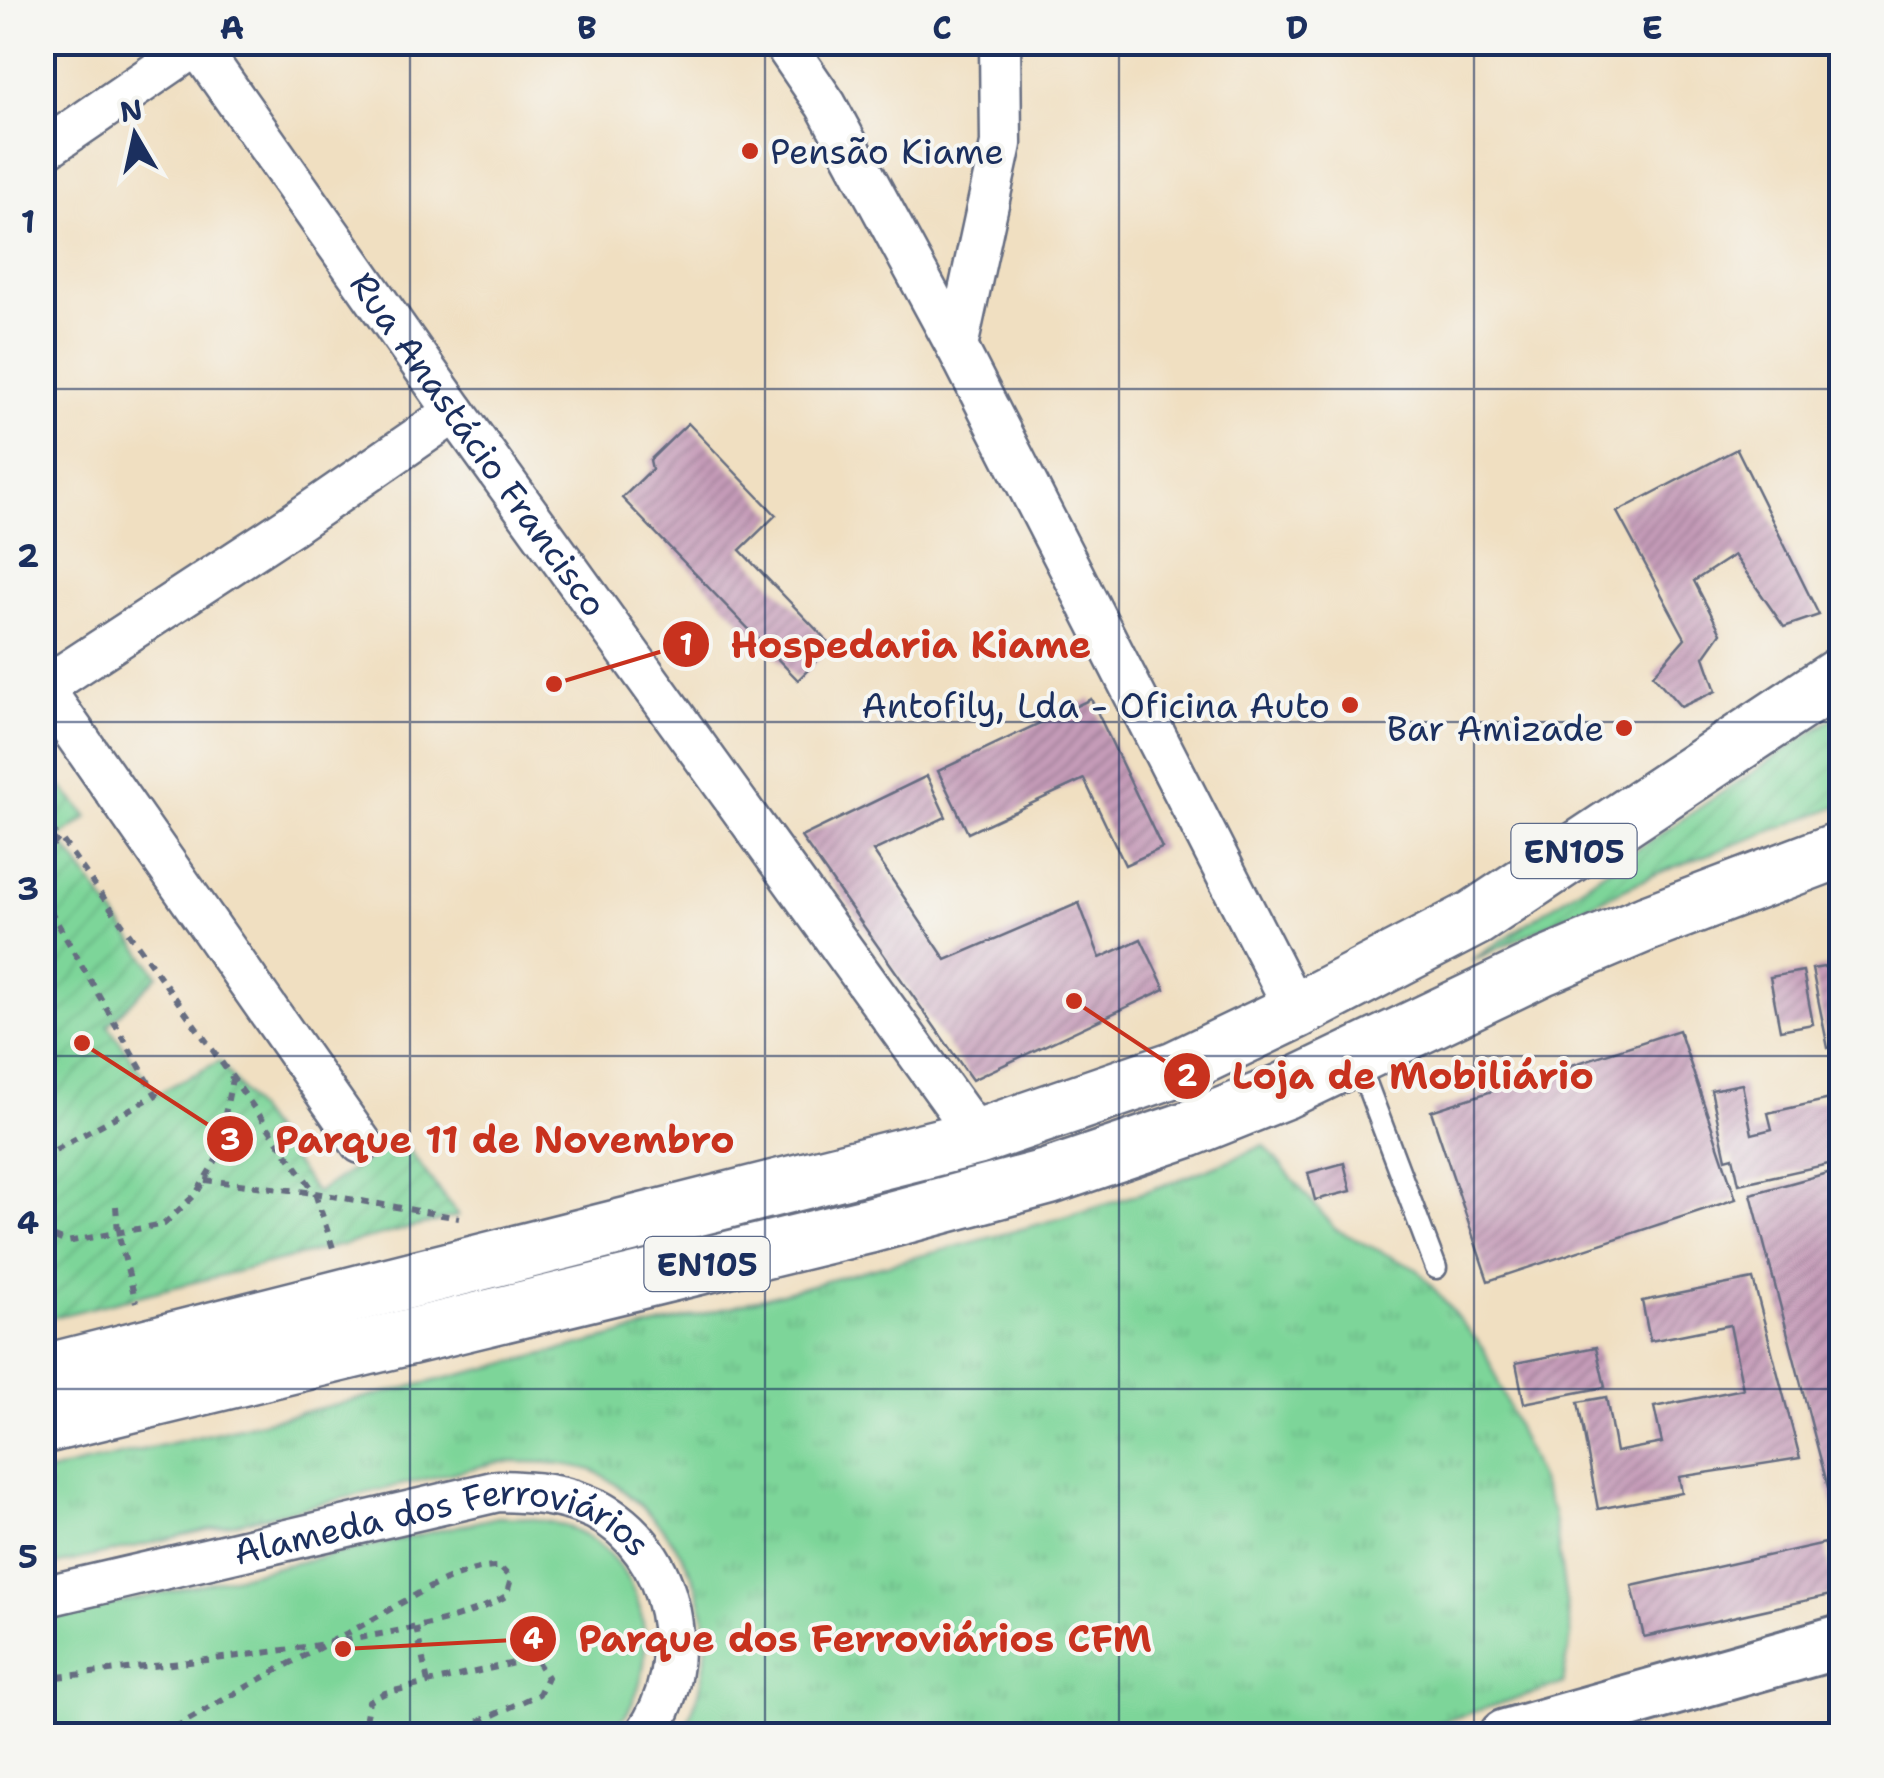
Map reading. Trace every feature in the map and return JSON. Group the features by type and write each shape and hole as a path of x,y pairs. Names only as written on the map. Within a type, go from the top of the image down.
{"main road":[{"name":"EN105","path":"42,1373 978,1137 1176,1069 1476,918 1842,674"},
{"name":"EN105","path":"42,1426 870,1225 1048,1177 1189,1128 1356,1058 1541,968 1842,849"}],"street":[{"path":"783,42 826,105 957,347 1296,1011"},
{"path":"957,347 1000,144 1000,42"},
{"path":"42,151 198,44"},
{"name":"Rua Anastácio Francisco","path":"198,44 454,412 978,1137"},
{"path":"361,1143 42,688 275,536 454,412"},
{"name":"Alameda dos Ferroviários","path":"42,1596 498,1491 549,1492 598,1510 637,1542 664,1586 675,1636 670,1687 644,1736"},
{"path":"1506,1736 1842,1641"}],"lane":[{"path":"1356,1058 1436,1268"}],"path":[{"path":"42,815 58,838"},
{"path":"42,857 60,837 232,1078 216,1160 196,1194 164,1224 67,1242 42,1228"},
{"path":"42,896 156,1095 42,1157"},
{"path":"205,1180 315,1193 336,1255"},
{"path":"116,1206 118,1233 137,1304"},
{"path":"42,1258 53,1236"},
{"path":"42,1679 325,1645 416,1626 487,1608 506,1596 511,1579 500,1567 480,1566 454,1577 325,1645 161,1736"},
{"path":"416,1626 428,1682"},
{"path":"370,1736 366,1716 369,1701 385,1693 518,1662 538,1663 547,1677 539,1694 448,1736"}],"green space":[{"path":"1841,713 1841,805 1658,873 1471,961"},
{"path":"42,764 88,817 59,838 158,975 108,1025 156,1094 220,1061 316,1193 400,1138 458,1216 43,1320"},
{"path":"1264,1145 1335,1229 1418,1270 1484,1349 1553,1512 1571,1636 1563,1684 1400,1735 680,1735 695,1704 703,1674 704,1613 696,1584 664,1530 611,1481 591,1470 545,1463 499,1462 43,1568 43,1473 549,1353 1008,1233 1164,1185"},
{"path":"498,1517 536,1519 573,1529 615,1561 630,1584 645,1635 644,1662 627,1713 607,1735 43,1735 43,1620"}],"building":[{"path":"688,423 776,515 740,550 832,646 798,680 622,498 652,469 650,460"},
{"path":"1737,449 1819,615 1784,627 1734,555 1694,581 1721,633 1704,657 1716,691 1681,707 1653,675 1685,638 1617,512"},
{"path":"1091,699 1162,848 1125,865 1084,779 968,833 938,771"},
{"path":"927,776 946,817 873,851 946,960 1079,903 1100,958 1141,939 1165,989 972,1080 801,837"},
{"path":"1842,964 1842,1045 1828,1048 1812,969"},
{"path":"1803,971 1813,1024 1780,1030 1770,977"},
{"path":"1679,1030 1736,1199 1488,1281 1431,1111"},
{"path":"1842,1065 1842,1161 1739,1184 1733,1157 1726,1159 1711,1090 1742,1084 1752,1134 1772,1129 1768,1113 1839,1097 1833,1066"},
{"path":"1344,1163 1351,1191 1315,1200 1308,1173"},
{"path":"1842,1169 1842,1533 1840,1533 1751,1194"},
{"path":"1753,1279 1800,1458 1679,1477 1682,1493 1598,1509 1578,1402 1606,1397 1616,1452 1662,1443 1654,1407 1743,1389 1730,1325 1650,1341 1642,1301"},
{"path":"1596,1347 1605,1387 1524,1403 1516,1363"},
{"path":"1825,1543 1835,1594 1644,1637 1632,1586"}],"place":[{"name":"Pensão Kiame","path":"750,151"},
{"name":"Hospedaria Kiame","path":"554,684"},
{"name":"Antofily, Lda - Oficina Auto","path":"1350,705"},
{"name":"Bar Amizade","path":"1624,728"},
{"name":"Loja de Mobiliário","path":"1074,1001"},
{"name":"Parque 11 de Novembro","path":"82,1043"},
{"name":"Parque dos Ferroviários CFM","path":"343,1649"}]}
